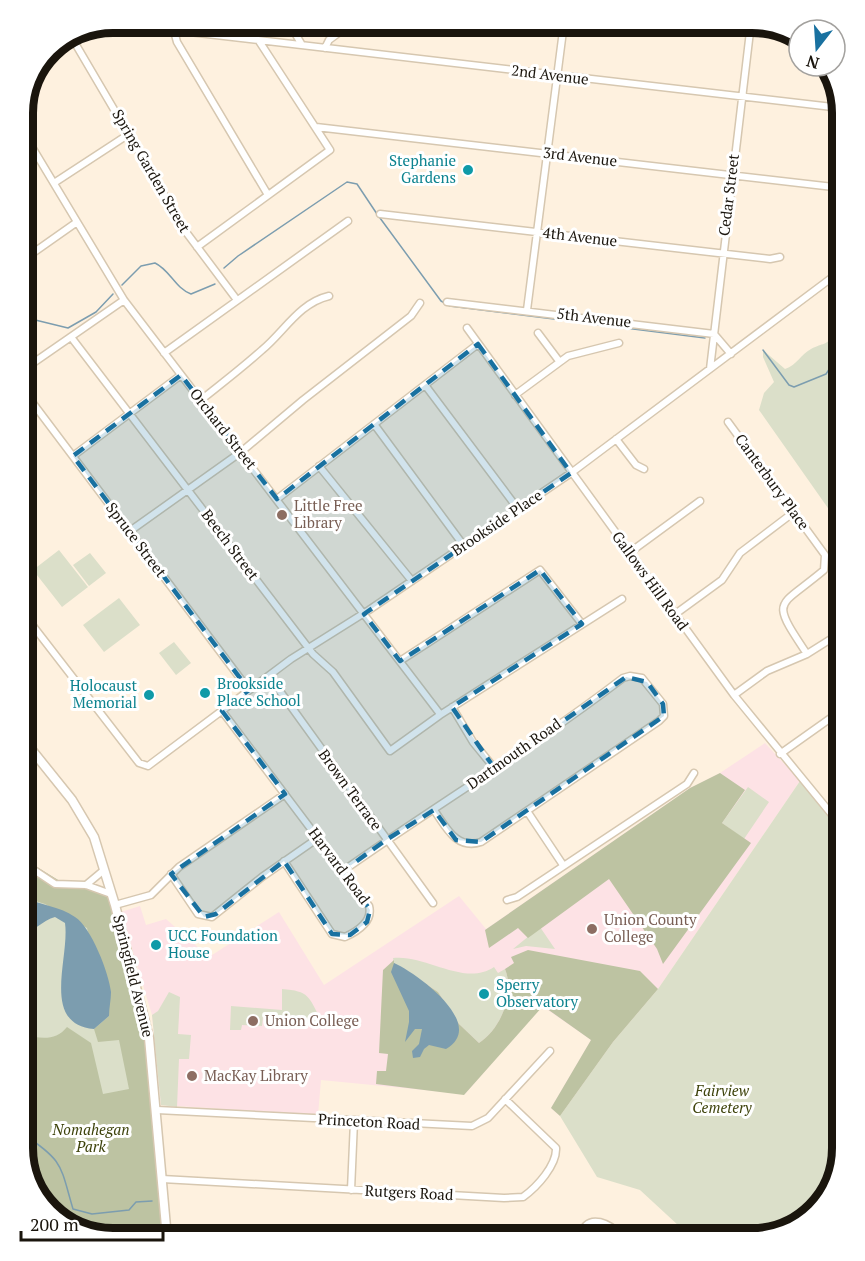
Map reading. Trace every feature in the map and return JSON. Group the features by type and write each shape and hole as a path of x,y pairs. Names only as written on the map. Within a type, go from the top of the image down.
{"street":[{"path":"175,33 177,42 268,195"},
{"name":"2nd Avenue","path":"191,33 831,107"},
{"path":"295,33 302,45"},
{"path":"325,48 339,33"},
{"path":"527,310 563,33"},
{"name":"Cedar Street","path":"710,369 750,33"},
{"path":"197,247 330,150 259,41"},
{"name":"Spring Garden Street","path":"75,43 197,247 237,300"},
{"name":"3rd Avenue","path":"316,127 832,187"},
{"path":"54,183 129,134"},
{"name":"Orchard Street","path":"33,149 124,300 440,714"},
{"name":"4th Avenue","path":"380,214 770,260 780,257"},
{"path":"164,353 348,221"},
{"path":"33,253 77,222"},
{"name":"Brookside Place","path":"36,630 139,764 145,766 154,763 308,648 412,581 571,473 832,278"},
{"path":"201,400 264,349 289,320 322,298 329,296"},
{"path":"33,362 124,300"},
{"name":"5th Avenue","path":"447,302 714,333"},
{"path":"130,531 241,452 303,400 411,316 420,303"},
{"name":"Gallows Hill Road","path":"467,328 734,695 780,754 832,814"},
{"path":"538,333 560,361"},
{"path":"714,333 731,354"},
{"name":"Beech Street","path":"71,337 308,648 333,672 390,751 440,714"},
{"path":"515,395 560,361 578,352 619,343"},
{"path":"277,499 478,344"},
{"path":"73,456 181,375"},
{"path":"425,385 518,509"},
{"name":"Spruce Street","path":"33,403 249,690"},
{"name":"Canterbury Place","path":"728,422 827,559 824,570 787,596 782,607 784,619 807,654"},
{"path":"374,424 464,546"},
{"path":"616,439 636,465 644,469"},
{"path":"319,466 412,581"},
{"path":"629,553 700,501"},
{"path":"674,615 722,580 740,553 794,512"},
{"path":"400,661 540,570 582,624"},
{"path":"440,714 622,598"},
{"path":"33,626 36,630 33,633"},
{"path":"734,695 767,671 807,654 832,639"},
{"name":"Brown Terrace","path":"269,676 433,903"},
{"name":"Dartmouth Road","path":"343,871 495,769 626,676 642,678 663,704 664,716 527,811"},
{"path":"452,707 495,769"},
{"name":"Harvard Road","path":"222,711 370,910 367,922 350,935 342,937 329,930 284,861"},
{"path":"780,754 832,719"},
{"name":"Springfield Avenue","path":"33,752 72,800 94,837 115,905 149,1038 166,1228"},
{"path":"507,900 517,897 687,783 694,773"},
{"path":"115,905 151,895 171,874 285,794"},
{"path":"434,810 452,836 471,844 481,842 527,811 563,865"},
{"path":"171,874 198,914 208,917 216,914 284,861 318,838"},
{"path":"33,869 55,884 86,885 111,894"},
{"path":"86,885 104,870"},
{"name":"Princeton Road","path":"157,1110 472,1126 488,1118 550,1051"},
{"name":"Rutgers Road","path":"162,1179 504,1198 523,1197 548,1170 557,1151 553,1142 505,1098"},
{"path":"351,1190 354,1121"},
{"path":"585,1228 598,1222 614,1228"}],"highlighted area":[{"path":"478,344 571,473 364,614 400,661 540,570 582,624 452,707 495,769 626,677 647,682 663,704 664,716 481,842 456,840 434,810 386,840 343,871 370,910 367,922 350,935 332,934 284,861 216,914 204,917 171,874 285,794 222,711 249,690 73,456 181,375 277,499"}],"shaded area":[{"name":"Union County College","path":"765,743 800,781 658,989 613,1042 560,1116 551,1108 591,1040 542,1006 465,1094 321,1080 318,1115 161,1105 152,1015 121,912 140,906 146,925 166,919 209,957 279,912 324,985 459,896 486,929 690,788 720,773"}],"green space":[{"path":"832,338 832,514 759,410 764,393 774,382 763,357 763,350 785,369 808,351"},
{"path":"59,550 88,587 62,607 33,570"},
{"path":"90,553 106,573 89,586 73,565"},
{"path":"119,598 140,625 104,652 83,625"},
{"path":"174,642 191,663 176,675 159,653"},
{"path":"720,773 745,790 722,823 751,843 663,964 657,949 609,879 528,938 518,928 489,948 485,930 690,788"},
{"name":"Fairview Cemetery","path":"800,781 832,819 832,1148 829,1169 821,1188 809,1205 792,1217 763,1227 681,1228 640,1190 597,1177 560,1116 613,1042 658,989"},
{"path":"748,787 769,802 744,839 722,823"},
{"name":"Nomahegan Park","path":"33,865 63,883 149,1038 109,1228 87,1224 69,1215 53,1201 39,1179 34,1159"},
{"name":"Nomahegan Park","path":"33,865 63,883 86,885 111,894 149,1038 166,1228 108,1228 87,1224 60,1208 39,1179 33,1148 33,1038 56,1036 67,1027 91,1043 103,1094 129,1089 119,1040 98,1042 94,1029 109,1016 87,928 45,904 33,900"},
{"path":"540,927 555,949 526,946 513,949"},
{"path":"528,950 640,971 658,989 613,1042 560,1116 551,1108 591,1040 543,1006 464,1095 376,1084 377,1071 386,1071 388,1054 379,1053 383,970 394,960 394,963 438,992 459,1024 479,1043 494,1029 504,1010 508,989 505,969 514,963 511,957"},
{"path":"393,958 406,958 458,972 482,972 494,967 498,973 505,969 508,989 500,1020 487,1037 479,1043 459,1024 438,992 394,963"},
{"path":"282,989 299,992 308,997 322,1022 285,1022 285,1017 263,1016 262,1026 242,1025 241,1030 230,1030 231,1006 282,1010"},
{"path":"169,992 180,997 178,1034 191,1035 189,1059 179,1059 177,1107 161,1105 152,1015 158,1011"}],"water":[{"path":"33,901 63,910 75,917 93,940 103,963 111,992 109,1016 94,1029 77,1024 67,1015 62,1002 61,987 65,923 55,917 33,929"},
{"path":"394,963 432,988 454,1014 459,1027 457,1039 446,1049 429,1045 420,1057 413,1058 412,1051 419,1044 422,1029 415,1029 405,1042 409,1011 391,972"}],"waterway":[{"path":"224,268 238,256 347,182 357,184 377,214"},
{"path":"380,218 441,301 450,306 705,338"},
{"path":"122,285 141,266 155,263 165,270 181,288 191,294 215,284"},
{"path":"33,319 68,328 96,312 113,294"},
{"path":"763,350 789,385 794,387 826,374 832,365"},
{"path":"33,1141 59,1165 73,1209 92,1214 129,1210 136,1202 152,1201"}],"place":[{"name":"Stephanie Gardens","path":"468,170"},
{"name":"Little Free Library","path":"282,515"},
{"name":"Brookside Place School","path":"205,693"},
{"name":"Holocaust Memorial","path":"149,695"},
{"name":"Union County College","path":"592,929"},
{"name":"UCC Foundation House","path":"156,945"},
{"name":"Sperry Observatory","path":"484,994"},
{"name":"Union College","path":"253,1021"},
{"name":"MacKay Library","path":"192,1076"}]}
